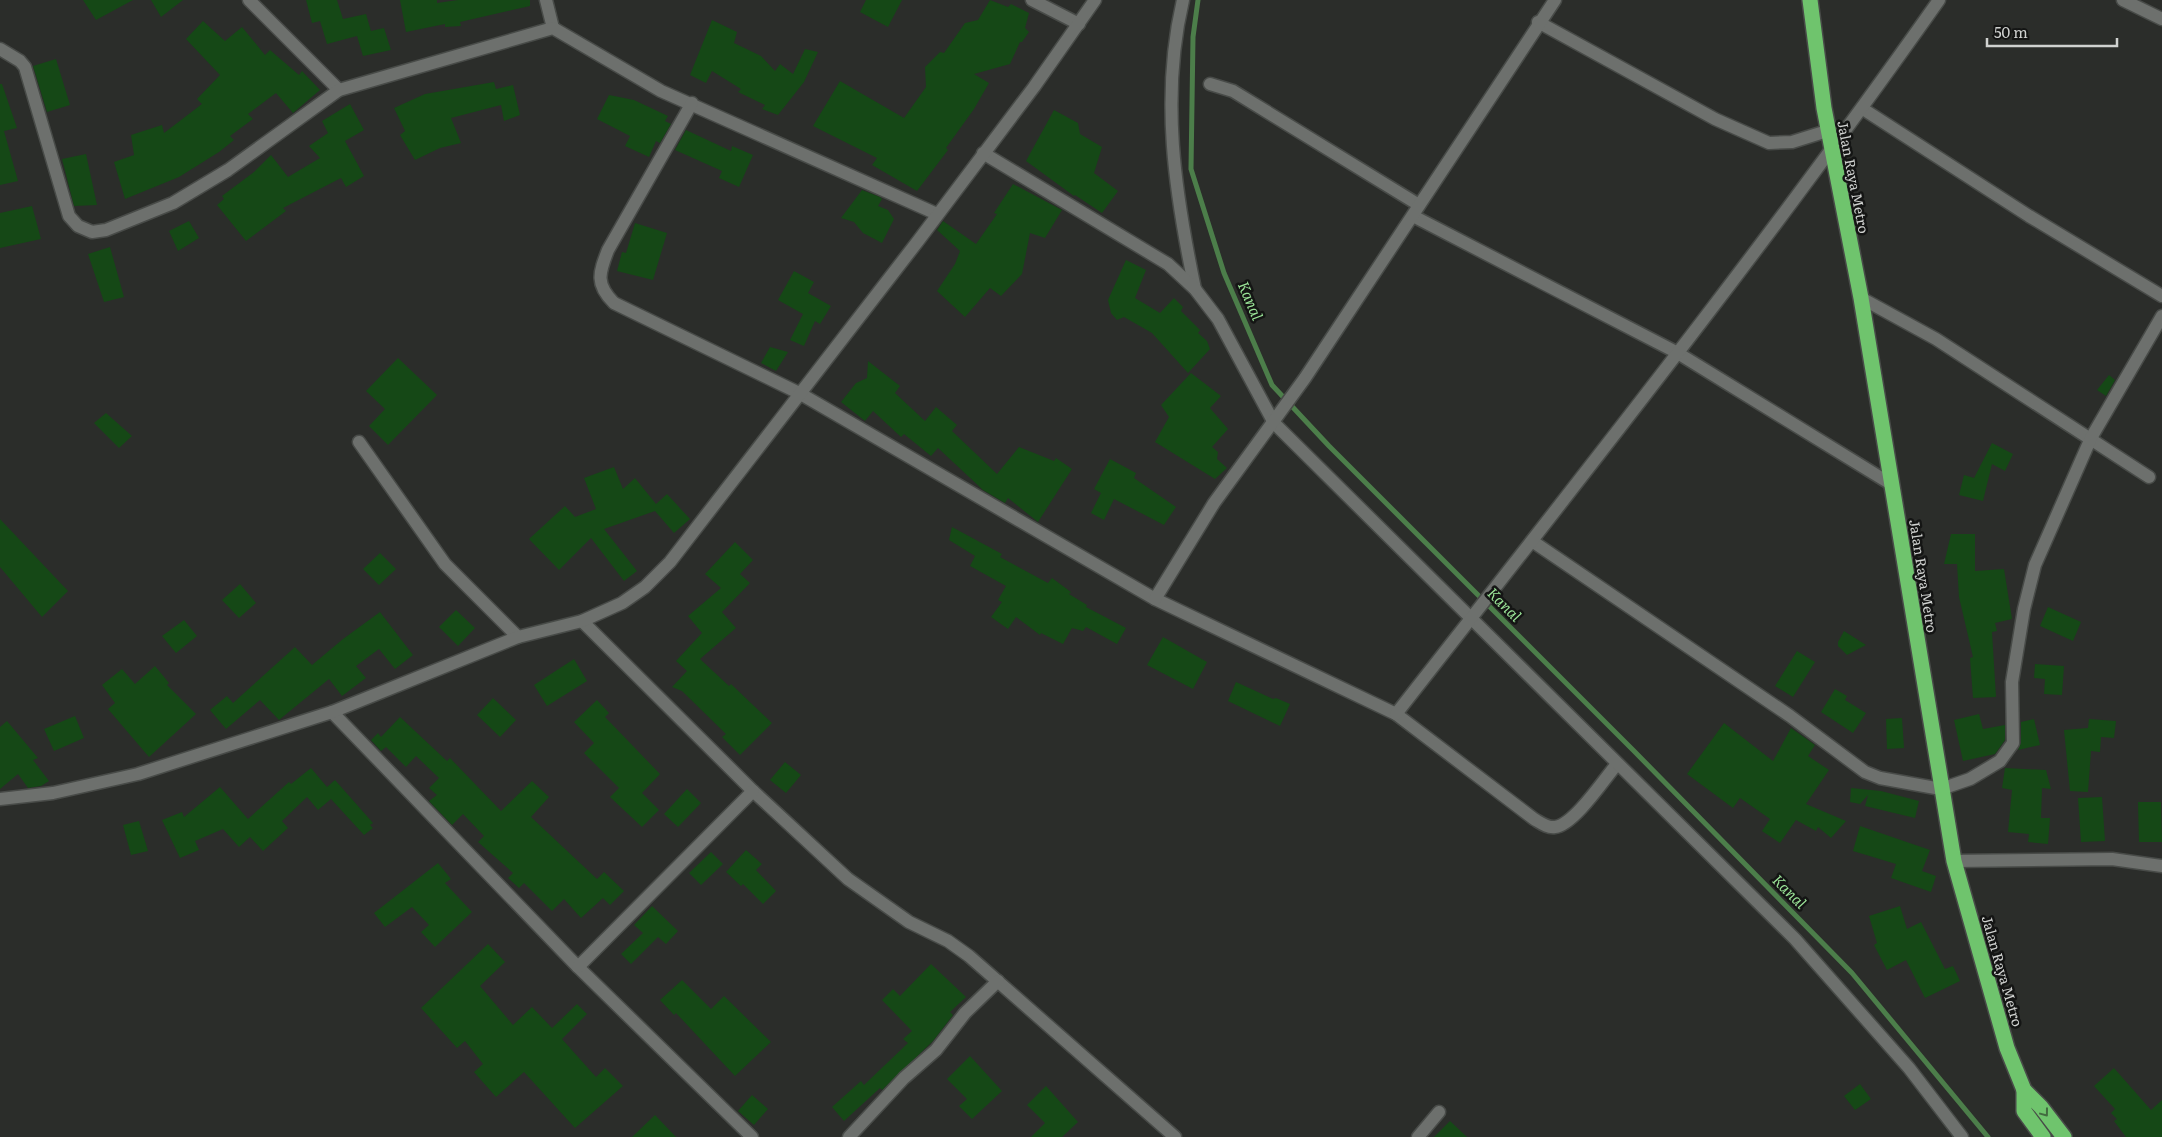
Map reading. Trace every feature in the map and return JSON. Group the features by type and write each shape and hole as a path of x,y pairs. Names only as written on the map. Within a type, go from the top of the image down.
{"highway":[{"name":"Jalan Raya Metro","path":"1810,0 1827,131 1861,298 1954,862 2007,1048 2024,1090 2064,1137"},
{"path":"2024,1090 2024,1111 2042,1137"}],"street":[{"path":"249,0 339,90"},
{"path":"546,0 553,28 661,91 692,103 937,214"},
{"path":"1032,0 1079,24"},
{"path":"0,799 53,793 138,774 332,712 518,637 582,621 622,603 645,587 670,562 937,214 1095,0"},
{"path":"1183,0 1171,78 1172,144 1181,221 1195,289"},
{"path":"1155,599 1214,503 1305,378 1554,0"},
{"path":"1396,714 1494,591 1831,151 1939,0"},
{"path":"2123,0 2162,19"},
{"path":"1538,22 1716,119 1769,143 1792,142 1827,131"},
{"path":"0,49 20,60 24,68 69,216 78,226 92,232 106,230 174,203 228,170 339,90 553,28"},
{"path":"1210,84 1233,91 1416,210 1676,352 1891,484"},
{"path":"692,103 608,250 600,270 600,284 604,293 614,303 799,393 1155,599 1396,714 1534,819 1548,827 1557,827 1572,818 1617,764"},
{"path":"1863,108 2029,216 2162,296"},
{"path":"983,153 1168,264 1195,289 1218,319 1274,423 1795,940 1909,1068 1962,1137"},
{"path":"1861,298 1935,338 2149,477"},
{"path":"1532,541 1790,716 1853,765 1880,778 1941,789 1970,779 2000,761 2013,743 2012,682 2024,609 2035,566 2090,438 2162,316"},
{"path":"359,442 445,564 518,637"},
{"path":"582,621 753,791 848,879 909,922 948,941 998,980 1175,1137"},
{"path":"332,712 578,967 752,1137"},
{"path":"578,967 753,791"},
{"path":"1954,862 2112,859 2162,866"},
{"path":"849,1137 904,1078 936,1050 965,1014 998,980"},
{"path":"1418,1137 1439,1112"}],"building":[{"path":"83,0 133,0 96,20"},
{"path":"151,0 183,0 161,17"},
{"path":"306,0 337,0 343,19 366,14 371,31 384,28 391,50 363,56 357,36 327,44 320,21 312,23"},
{"path":"400,0 437,0 437,3 458,0 530,0 530,6 460,22 461,26 445,27 445,24 406,32"},
{"path":"866,0 902,0 888,27 860,12"},
{"path":"990,0 1008,7 1011,4 1029,13 1025,28 1029,32 1020,42 1010,64 974,74 989,83 974,109 946,148 948,150 917,191 872,165 877,158 813,126 840,81 904,118 926,87 925,67 940,52 944,53 965,23 978,20"},
{"path":"712,20 737,32 734,43 761,56 775,71 780,64 793,74 805,49 818,52 804,82 778,115 762,109 765,105 738,92 741,89 712,71 706,83 690,75"},
{"path":"203,21 225,41 242,27 265,55 270,50 299,75 302,71 320,90 293,113 276,93 248,114 253,119 230,136 234,140 219,152 179,177 125,199 114,162 134,155 131,135 162,125 164,133 202,104 197,99 220,75 186,39"},
{"path":"56,59 70,105 47,112 33,66"},
{"path":"494,82 496,89 513,85 520,115 504,121 501,105 451,118 461,143 440,148 415,160 400,135 405,131 394,108 425,94"},
{"path":"0,84 2,84 17,128 4,131 18,181 0,185"},
{"path":"609,95 634,100 668,116 665,121 671,124 660,143 656,141 649,157 625,146 630,136 597,119"},
{"path":"350,104 364,130 345,141 364,176 346,187 341,178 283,208 286,211 246,241 217,205 224,199 222,196 254,172 271,155 288,177 320,158 309,146 328,133 322,121"},
{"path":"1054,110 1078,123 1080,134 1102,147 1094,173 1118,191 1102,213 1074,196 1026,161"},
{"path":"686,130 731,151 732,146 753,155 739,187 719,178 722,171 675,150"},
{"path":"86,154 97,205 74,206 62,159"},
{"path":"1013,184 1062,210 1045,238 1030,233 1022,274 1001,296 990,288 965,317 937,291 955,264 960,251 937,230 943,221 976,244 997,214 994,213"},
{"path":"862,190 880,197 882,199 878,206 888,210 894,219 882,243 863,233 854,222 841,218"},
{"path":"32,206 41,239 0,248 0,213"},
{"path":"189,221 199,238 178,251 169,231"},
{"path":"635,223 667,233 653,280 617,271 622,252 626,253"},
{"path":"110,247 124,297 104,302 88,254"},
{"path":"1126,260 1146,270 1135,298 1160,313 1174,298 1183,307 1181,311 1200,330 1198,333 1207,341 1210,349 1188,373 1152,333 1124,317 1117,320 1111,313 1108,300"},
{"path":"794,271 814,282 808,293 831,306 820,324 815,321 804,346 790,340 803,314 778,300"},
{"path":"770,347 788,352 776,371 761,363"},
{"path":"398,358 437,395 388,445 369,426 385,409 366,391"},
{"path":"868,361 900,386 895,393 925,421 936,407 957,425 952,431 997,474 1019,447 1054,461 1056,458 1072,469 1038,522 1008,498 1005,503 983,490 938,448 931,456 904,434 901,437 873,411 865,421 841,402 856,383 867,378"},
{"path":"1191,373 1221,396 1210,408 1228,429 1212,447 1218,452 1217,459 1227,468 1215,479 1155,442 1169,417 1161,405"},
{"path":"2109,375 2115,380 2106,396 2097,390"},
{"path":"106,413 132,436 119,448 94,423"},
{"path":"1992,443 2013,454 2005,471 1992,464 1983,501 1959,495 1964,475 1974,478"},
{"path":"1110,459 1136,473 1134,478 1176,507 1164,525 1114,499 1104,520 1091,513 1101,493 1094,489"},
{"path":"614,467 623,489 635,478 656,504 667,494 690,519 674,533 655,511 604,529 637,571 624,581 591,538 559,570 529,539 565,506 575,517 596,509 584,478"},
{"path":"0,519 68,591 42,617 0,567"},
{"path":"952,527 1002,554 1000,557 1048,583 1052,578 1071,592 1069,594 1087,605 1086,607 1126,628 1117,644 1086,627 1083,631 1072,628 1063,644 1041,633 1040,635 1016,617 1008,629 991,617 1002,602 998,600 1006,586 970,566 975,556 949,540"},
{"path":"1951,534 1975,534 1975,571 2004,569 2012,619 1995,623 1997,631 1992,632 1996,697 1973,698 1970,658 1973,657 1959,597 1957,564 1944,564"},
{"path":"735,542 753,560 740,574 750,583 722,612 736,628 700,659 729,686 731,684 772,723 740,755 722,737 726,734 682,691 672,687 687,671 676,661 702,633 688,616 721,588 705,574"},
{"path":"380,553 396,569 379,585 363,569"},
{"path":"240,584 256,603 239,618 222,600"},
{"path":"2048,607 2081,622 2073,641 2040,626"},
{"path":"456,610 475,628 458,646 439,627"},
{"path":"380,612 413,655 395,669 379,649 356,666 366,678 342,696 329,679 279,720 260,700 226,729 210,710 227,696 233,703 295,647 312,665"},
{"path":"184,620 197,636 176,653 162,636"},
{"path":"1844,631 1866,645 1847,655 1838,646"},
{"path":"1163,637 1207,662 1193,689 1147,665"},
{"path":"1797,651 1815,662 1793,697 1775,686"},
{"path":"574,659 587,681 547,706 534,685"},
{"path":"2035,664 2064,666 2062,695 2044,694 2045,679 2034,678"},
{"path":"155,666 169,683 167,685 196,714 149,757 108,709 115,703 102,685 122,669 135,684"},
{"path":"1236,682 1273,699 1276,698 1290,704 1280,726 1228,701"},
{"path":"1835,689 1847,696 1845,700 1866,713 1853,733 1821,712"},
{"path":"493,698 516,720 500,737 477,715"},
{"path":"597,700 609,713 605,717 660,774 642,793 659,810 642,827 610,797 619,788 584,753 594,743 574,722"},
{"path":"1979,714 1983,729 2005,725 2005,740 1995,754 1963,761 1954,720"},
{"path":"75,716 84,738 54,751 44,729"},
{"path":"400,717 447,761 450,758 501,811 532,781 549,797 531,817 597,879 604,872 624,891 610,905 603,898 581,918 564,899 552,911 524,883 519,888 508,878 513,873 478,842 484,836 463,814 452,825 429,801 437,795 429,788 439,778 416,756 406,767 386,747 381,751 371,740 378,733 381,737"},
{"path":"1902,718 1904,748 1887,749 1886,719"},
{"path":"2034,719 2040,745 2018,750 2021,743 2021,722"},
{"path":"2089,719 2116,721 2114,738 2101,737 2100,752 2091,751 2088,792 2070,791 2064,730 2088,728"},
{"path":"7,721 38,758 33,760 49,781 41,786 28,788 18,774 0,789 0,727"},
{"path":"1724,723 1773,761 1791,728 1815,745 1808,756 1829,770 1806,804 1846,821 1831,838 1818,827 1816,831 1796,820 1780,843 1762,831 1770,819 1740,798 1733,808 1687,774"},
{"path":"785,762 801,775 786,793 770,780"},
{"path":"311,768 327,787 335,780 373,823 370,825 373,828 364,835 331,799 318,810 307,797 282,821 288,828 263,851 250,837 239,847 223,829 195,841 199,850 180,858 162,820 182,812 184,817 220,787 248,819 289,782 291,784"},
{"path":"2005,768 2046,770 2051,789 2042,788 2041,818 2050,818 2048,844 2028,842 2029,834 2008,832 2012,790 2002,788"},
{"path":"1851,788 1881,791 1919,801 1915,818 1865,806 1868,795 1860,804 1850,802"},
{"path":"687,789 701,803 678,827 664,814"},
{"path":"2102,797 2105,841 2081,842 2078,798"},
{"path":"2138,802 2161,802 2162,842 2139,842"},
{"path":"139,821 148,851 131,855 123,825"},
{"path":"1860,826 1930,850 1922,871 1936,876 1931,892 1891,878 1896,864 1853,851"},
{"path":"746,850 762,864 756,870 776,891 763,904 743,884 741,886 726,872"},
{"path":"711,852 723,864 701,885 689,873"},
{"path":"438,863 451,879 445,883 472,912 435,947 421,932 429,925 412,907 385,927 374,913"},
{"path":"652,906 678,931 666,944 658,937 631,964 621,954 643,933 634,925"},
{"path":"1900,906 1907,929 1921,922 1945,969 1953,966 1960,981 1925,998 1906,960 1887,970 1874,945 1877,943 1869,916"},
{"path":"488,944 505,962 480,986 513,1025 532,1007 552,1028 577,1004 587,1014 562,1039 596,1077 605,1068 623,1086 575,1128 524,1072 496,1097 474,1072 483,1064 465,1041 457,1048 421,1008"},
{"path":"931,964 966,997 950,1012 953,1015 933,1041 882,1090 880,1088 844,1121 832,1107 861,1081 864,1085 908,1043 903,1039 912,1031 882,1000 893,989 900,996"},
{"path":"682,980 711,1009 724,996 771,1042 735,1076 676,1013 674,1015 660,1000"},
{"path":"970,1056 1002,1091 972,1119 959,1106 967,1099 947,1079"},
{"path":"2114,1068 2151,1110 2162,1100 2162,1137 2126,1137 2114,1121 2117,1119 2111,1113 2115,1109 2094,1086"},
{"path":"1860,1084 1871,1099 1855,1110 1844,1096"},
{"path":"1046,1086 1078,1122 1062,1137 1031,1137 1045,1123 1027,1105"},
{"path":"752,1095 768,1109 754,1125 738,1111"},
{"path":"655,1115 676,1137 632,1137"},
{"path":"1450,1121 1467,1137 1434,1137"}],"waterway":[{"name":"Kanal","path":"1198,0 1193,37 1191,169 1224,273 1272,385 1329,446 1633,750 1852,973 1988,1137"}]}
